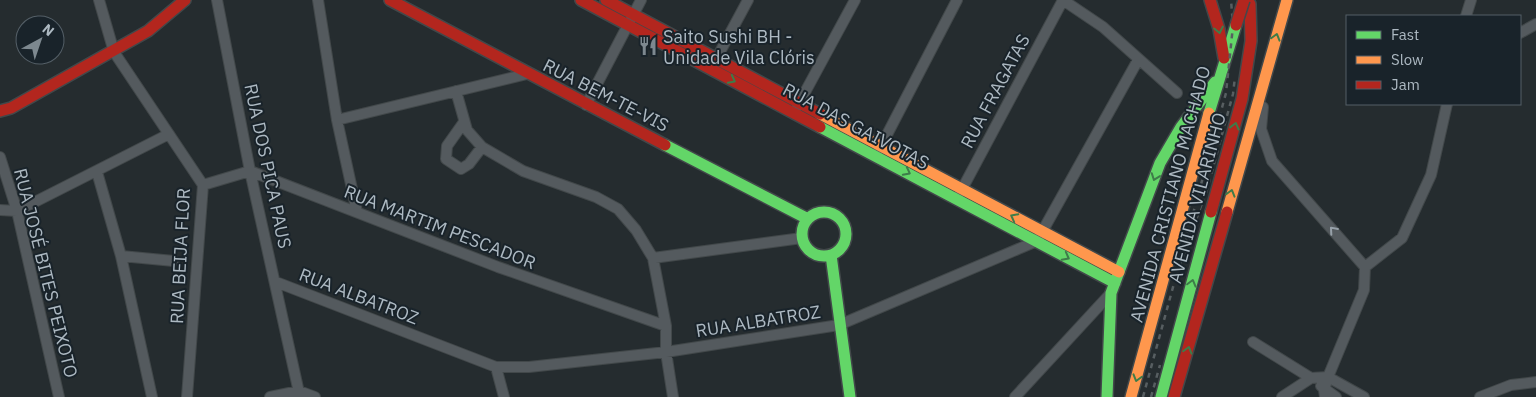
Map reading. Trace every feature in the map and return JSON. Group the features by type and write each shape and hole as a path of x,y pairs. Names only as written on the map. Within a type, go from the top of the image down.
{"main road":[{"path":"0,111 11,108 114,52 148,31 185,0"},
{"name":"RUA DAS GAIVOTAS","path":"581,0 717,58 882,146 959,194"},
{"name":"RUA DAS GAIVOTAS","path":"606,0 631,20 711,69 876,157 959,194 1040,236 1115,283"},
{"path":"1210,0 1219,29 1224,62"},
{"path":"1174,397 1286,0"},
{"name":"RUA BEM-TE-VIS","path":"393,1 586,105 808,219"},
{"name":"AVENIDA CRISTIANO MACHADO","path":"1132,397 1219,78 1236,25 1247,2"},
{"name":"AVENIDA VILARINHO","path":"1161,397 1242,99 1251,42 1247,2"},
{"path":"1107,397 1115,283 1160,163 1170,144 1219,78"},
{"path":"825,212 834,214 843,222 846,234 844,243 839,250 831,255 822,256 812,252 802,238 803,228 808,219 815,214 825,212"},
{"path":"831,255 850,397"}],"street":[{"name":"RUA BEIJA FLOR","path":"99,0 114,52 203,185 186,397"},
{"name":"RUA DOS PICA PAUS","path":"217,0 250,171 276,282 299,394"},
{"path":"318,0 337,120 357,212"},
{"path":"586,105 641,0"},
{"path":"711,69 748,0"},
{"path":"794,112 855,0"},
{"path":"876,157 956,0"},
{"path":"1063,0 1103,27 1177,93"},
{"name":"RUA FRAGATAS","path":"959,194 1063,0"},
{"path":"1466,15 1471,0"},
{"path":"1521,32 1536,24"},
{"path":"1040,236 1138,60"},
{"path":"337,120 527,74"},
{"path":"1265,74 1261,129 1272,161 1365,267 1364,290 1328,377 1324,393"},
{"path":"456,91 467,130 482,147 523,171 596,197 618,209 636,230 654,258 666,326 666,352 673,397"},
{"path":"1365,267 1402,238 1431,175 1446,105"},
{"path":"464,122 447,146 446,159 461,169 469,164 482,147"},
{"path":"0,210 16,211 168,134"},
{"name":"RUA JOSÉ BITES PEIXOTO","path":"0,157 16,211 59,397"},
{"path":"203,185 250,171"},
{"name":"RUA MARTIM PESCADOR","path":"250,171 498,267 666,326"},
{"path":"96,172 121,256 152,397"},
{"name":"RUA ALBATROZ","path":"276,282 496,367 529,367 666,352 839,325 1040,236"},
{"path":"654,258 802,238"},
{"path":"121,256 174,262"},
{"path":"1015,397 1115,283"},
{"path":"1252,342 1314,378 1324,393 1336,397"},
{"path":"496,367 504,397"},
{"path":"1282,397 1314,378 1328,377 1364,397"},
{"path":"1480,397 1511,385 1536,382"},
{"path":"270,397 299,394 314,397"}],"tram line":[{"path":"1176,278 1204,200"}],"railway":[{"path":"1143,397 1226,93 1233,26 1231,0"},
{"path":"1206,193 1233,94 1235,77"},
{"path":"1151,397 1160,365"}],"traffic: fast":[{"path":"1209,113 1236,25"},
{"path":"1107,397 1111,293 1160,163 1181,127 1215,82"},
{"path":"820,127 1115,283"},
{"path":"665,145 808,219"},
{"path":"824,212 836,216 842,222 846,234 842,246 836,252 824,256 812,252 806,246 802,234 806,222 812,216 824,212"},
{"path":"1161,397 1211,212"},
{"path":"831,255 850,397"}],"traffic: slow":[{"path":"1227,212 1287,0"},
{"path":"1131,397 1209,113"},
{"path":"820,114 1119,272"}],"traffic: jam":[{"path":"0,111 11,108 148,31 185,0"},
{"path":"390,0 665,145"},
{"path":"581,0 820,127"},
{"path":"606,0 820,114"},
{"path":"1210,0 1219,29 1224,58"},
{"path":"1236,25 1244,0"},
{"path":"1211,212 1242,99 1251,41 1250,4"},
{"path":"1174,397 1227,212"}],"place":[{"name":"Saito Sushi BH - Unidade Vila Clóris","path":"648,46"}]}
